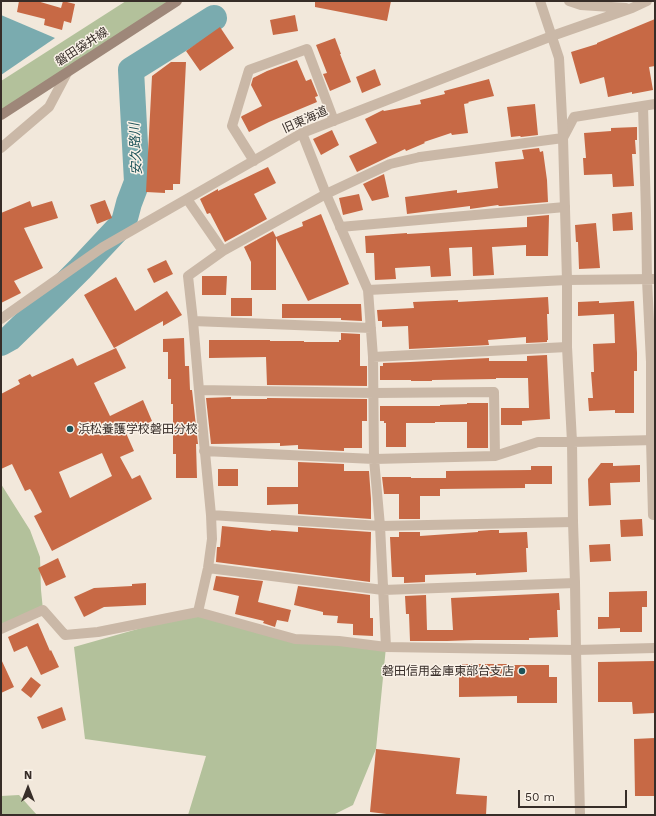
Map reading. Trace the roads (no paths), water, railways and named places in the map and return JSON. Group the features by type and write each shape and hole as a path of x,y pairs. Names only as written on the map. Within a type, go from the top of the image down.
{"main road":[{"name":"磐田袋井線","path":"1,115 177,1"}],"street":[{"path":"540,1 559,58 563,138 567,280 567,347 572,442 580,815"},
{"path":"569,1 581,6 632,8"},
{"name":"旧東海道","path":"1,319 103,248 302,133 552,36 632,8 647,1"},
{"path":"254,161 232,126 249,70 307,49 334,121"},
{"path":"1,148 49,107 68,71"},
{"path":"563,138 574,117 655,104"},
{"path":"643,106 644,150 651,213 653,515 655,515"},
{"path":"302,133 326,194 368,290 373,357 374,459 380,526 386,647"},
{"path":"198,612 208,568 212,539 188,276 223,251 326,194 390,164 420,157 563,138"},
{"path":"644,150 655,150"},
{"path":"187,199 223,251"},
{"path":"340,227 565,207"},
{"path":"368,290 567,280 651,279"},
{"path":"193,321 371,328"},
{"path":"373,357 567,347"},
{"path":"198,390 374,393 494,392 495,456"},
{"path":"204,450 374,459 495,456 538,442 653,440"},
{"path":"211,515 380,526 573,522"},
{"path":"208,568 383,590 575,583"},
{"path":"1,629 43,610 65,635 98,632 198,612 295,639 339,641 386,647 576,650 655,648"}],"water":[{"path":"1,15 55,38 1,75"}],"waterway":[{"name":"安久路川","path":"1,343 10,338 54,295 124,222 137,182 131,70 214,18"}],"place":[{"name":"浜松養護学校磐田分校","path":"70,429"},
{"name":"磐田信用金庫東部台支店","path":"522,671"}]}
